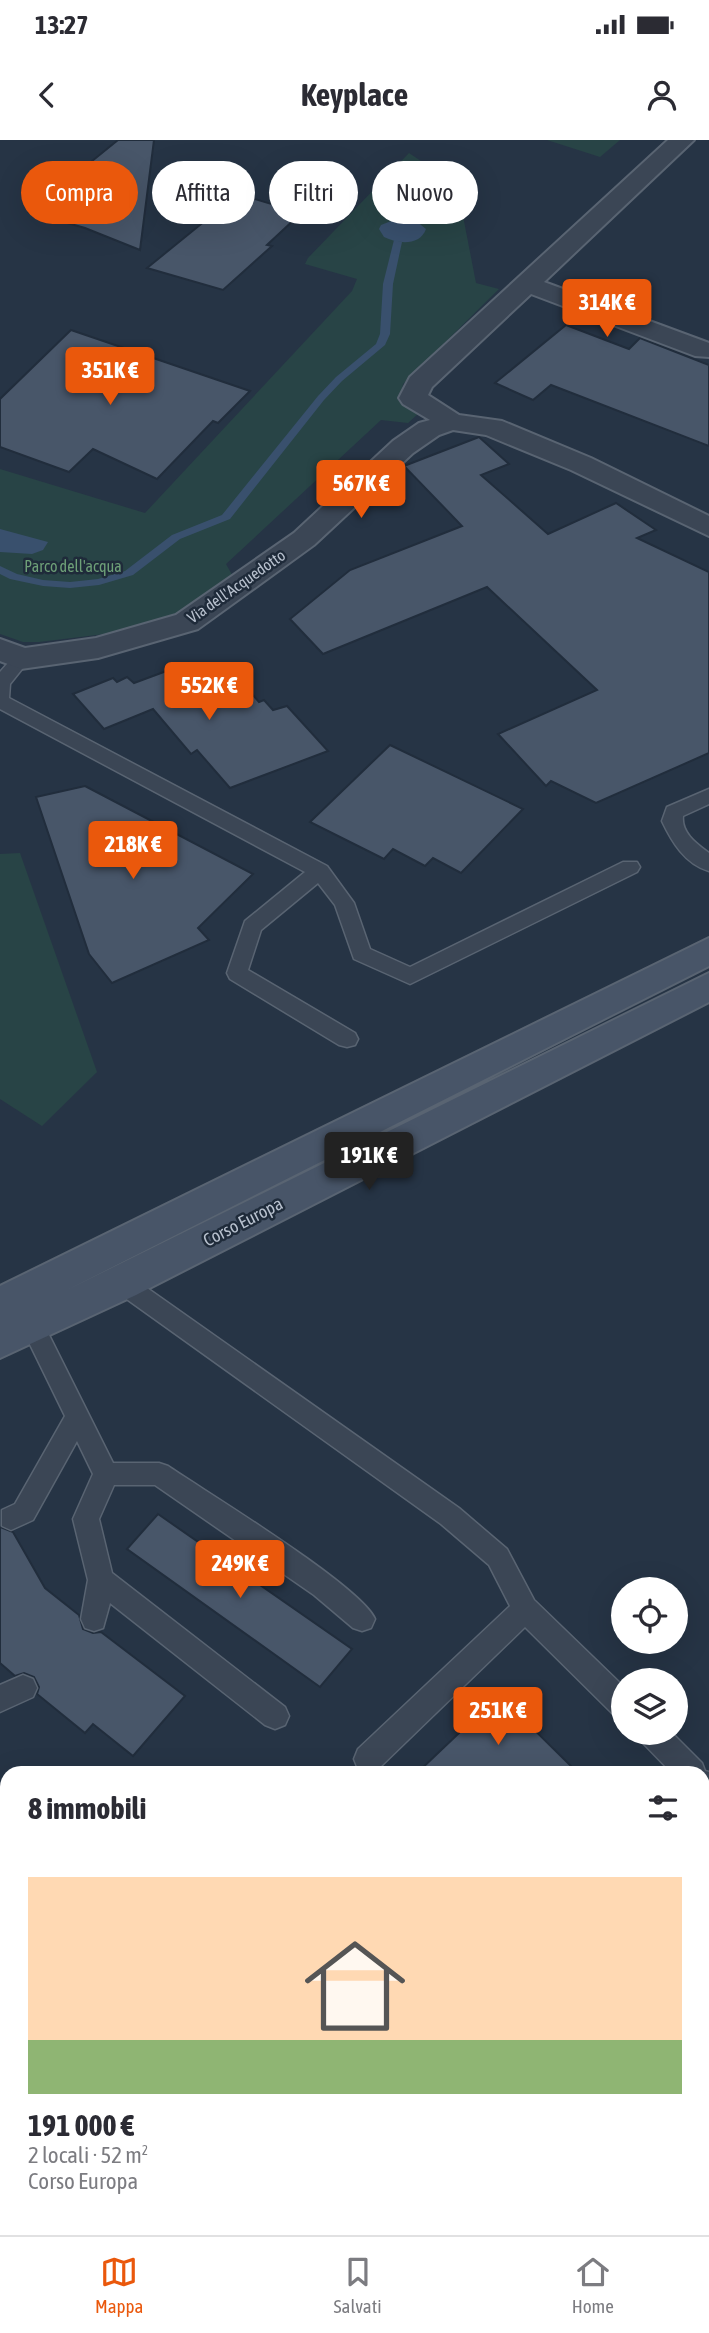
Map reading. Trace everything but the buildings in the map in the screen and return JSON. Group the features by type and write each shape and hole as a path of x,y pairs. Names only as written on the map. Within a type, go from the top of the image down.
{"main road":[{"name":"Corso Europa","path":"0,1305 709,951"},
{"name":"Corso Europa","path":"0,1342 709,986"}],"street":[{"name":"Via dell'Acquedotto","path":"452,422 413,398 420,383 682,140"},
{"path":"527,284 704,351"},
{"name":"Via dell'Acquedotto","path":"10,654 98,648 187,622 304,540 403,447 429,429 452,422 492,427 581,464 709,527"}],"lane":[{"path":"10,654 1,683 0,700 320,871 344,903 361,954 411,976 630,867"},
{"path":"709,796 674,812 672,821 683,843 709,864"},
{"path":"320,871 252,926 237,973 347,1039"},
{"path":"122,1283 450,1516 498,1557 525,1609 611,1693"},
{"path":"33,1325 106,1474 86,1519 101,1580 94,1619"},
{"path":"11,1518 24,1512 78,1415"},
{"path":"106,1474 159,1474 323,1586 362,1619"},
{"path":"101,1580 275,1716"},
{"path":"368,1759 525,1609"},
{"path":"664,1745 685,1766"}],"green space":[{"path":"547,140 620,140 600,157"},
{"name":"Parco dell'acqua","path":"409,153 421,161 401,161"},
{"name":"Parco dell'acqua","path":"372,191 372,224 465,224 476,283 499,289 403,384 400,401 419,413 408,423 381,420 226,564 235,580 192,611 113,633 39,642 23,642 0,634 0,469 145,513 352,291 357,279 305,264 341,224 358,224 358,206"},
{"path":"20,853 97,1072 42,1126 0,1099 0,854"}],"water":[{"path":"420,224 426,229 423,235 414,241 396,241 384,237 379,229 381,225"},
{"path":"0,529 48,542 43,550 32,554 0,552"}],"waterway":[{"path":"0,569 14,577 43,583 70,585 99,582 129,573 176,537 226,517 321,398 339,379 380,345 385,334 388,284 397,242"}]}
